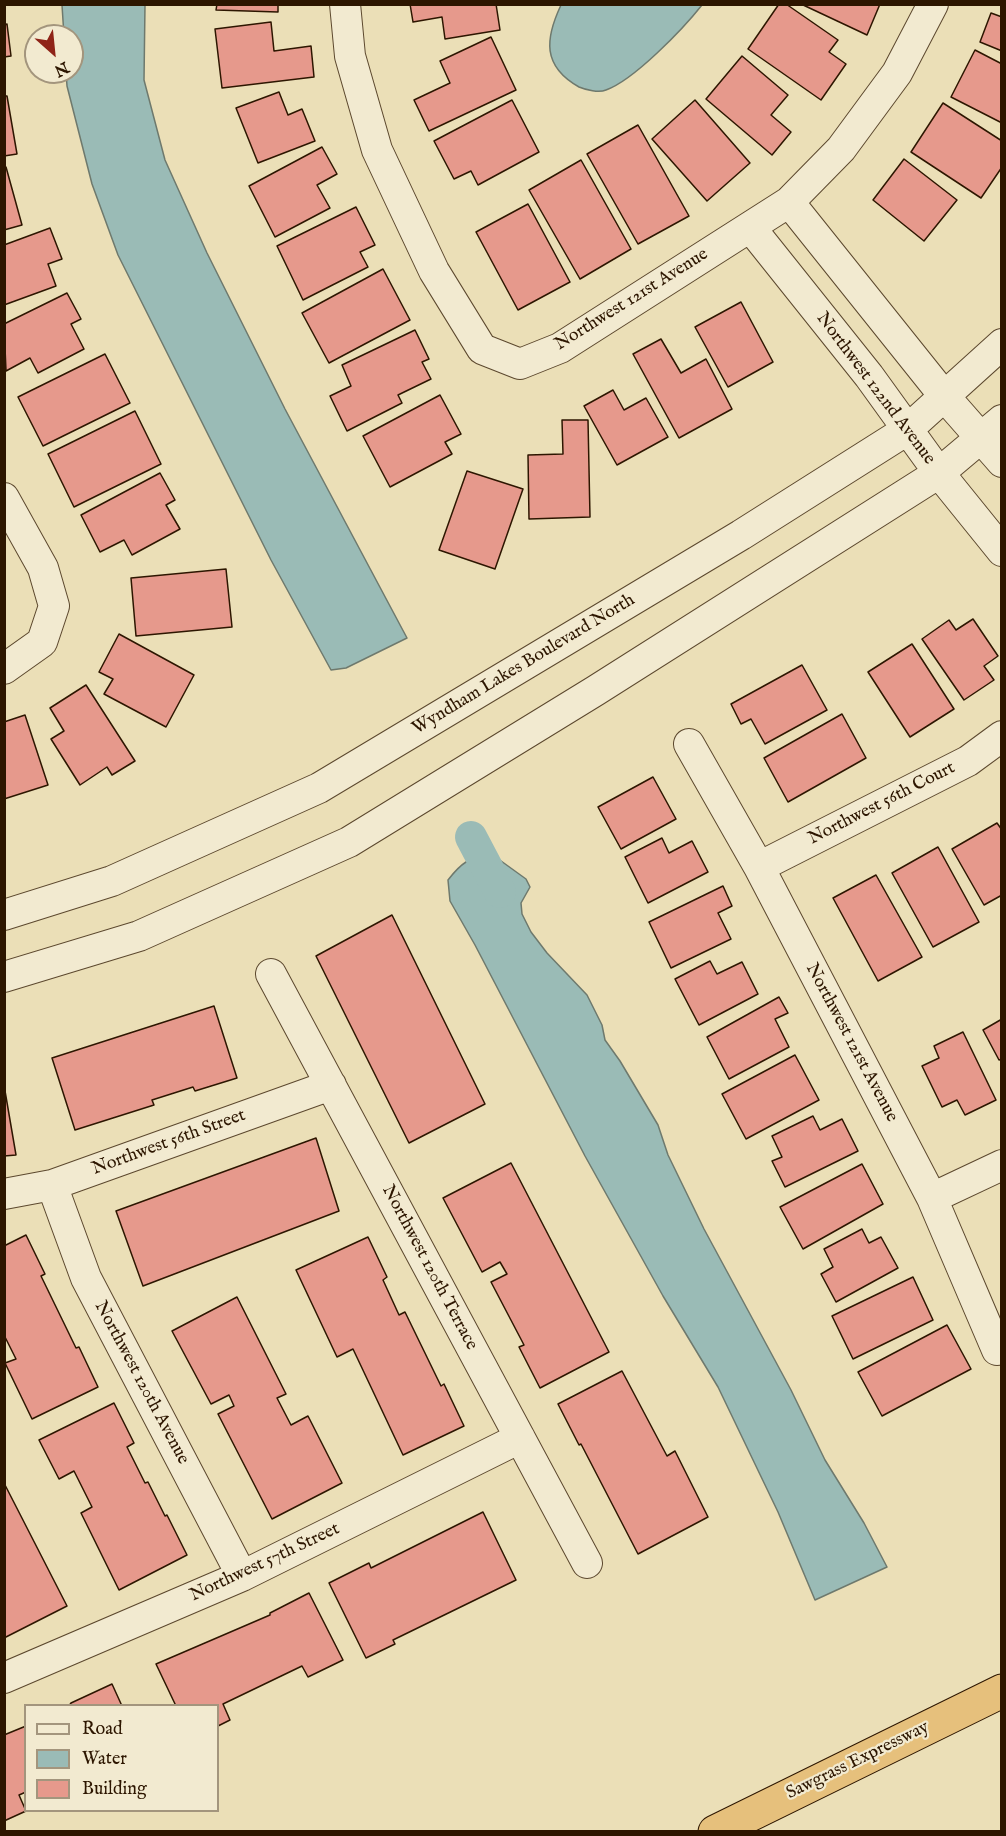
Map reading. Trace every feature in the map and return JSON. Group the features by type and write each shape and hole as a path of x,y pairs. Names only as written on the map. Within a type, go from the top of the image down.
{"highway":[{"name":"Sawgrass Expressway","path":"715,1832 1002,1691"}],"street":[{"name":"Northwest 121st Avenue","path":"345,4 350,56 376,150 434,271 482,349 520,364 560,348 789,202 841,149 897,73 933,4"},
{"path":"789,202 945,397 992,429 1002,462"},
{"name":"Northwest 122nd Avenue","path":"750,227 869,376 939,473 1002,550"},
{"name":"Wyndham Lakes Boulevard North","path":"4,915 112,881 319,788 741,535 907,430 1002,344"},
{"path":"4,977 139,936 349,842 595,691 939,473 992,429"},
{"path":"4,498 43,568 54,606 42,642 4,669"},
{"name":"Northwest 56th Court","path":"759,867 968,761 1002,736"},
{"name":"Northwest 121st Avenue","path":"688,744 759,867 932,1198 997,1350"},
{"name":"Northwest 120th Terrace","path":"271,974 587,1563"},
{"name":"Northwest 56th Street","path":"4,1194 52,1185 331,1085"},
{"path":"932,1198 1002,1165"},
{"name":"Northwest 120th Avenue","path":"52,1185 86,1278 242,1575"},
{"name":"Northwest 57th Street","path":"4,1678 242,1575 520,1438"}],"water":[{"path":"561,4 702,5 671,40 644,65 617,84 600,91 579,87 558,70 553,61 550,40"},
{"path":"62,5 145,5 144,80 165,160 207,253 285,409 407,638 346,668 331,670 271,560 118,255 92,184 67,86 67,84 84,84 84,24 63,24"},
{"path":"490,853 526,879 530,887 521,903 522,914 531,932 547,953 587,995 602,1025 605,1040 658,1125 668,1155 704,1229 791,1390 825,1460 864,1523 887,1567 815,1600 778,1512 718,1387 663,1296 585,1156 450,901 448,880 453,874 466,862"}],"building":[{"path":"217,4 278,4 278,12 216,10"},
{"path":"410,4 496,4 500,30 445,39 442,17 413,22"},
{"path":"779,4 786,4 838,40 829,52 846,64 821,100 748,49"},
{"path":"801,4 880,4 867,35"},
{"path":"991,13 1002,17 1002,51 980,42"},
{"path":"271,22 274,51 311,46 314,77 222,88 215,29"},
{"path":"7,24 11,56 4,57 4,25"},
{"path":"491,37 516,90 429,131 414,100 450,83 440,61"},
{"path":"975,50 1002,64 1002,123 951,97"},
{"path":"742,56 788,95 771,115 791,132 772,155 706,99"},
{"path":"279,92 288,115 302,109 315,141 258,163 236,108"},
{"path":"4,96 7,96 17,154 4,156"},
{"path":"512,100 539,152 478,185 471,171 454,179 434,141"},
{"path":"695,100 750,163 707,201 652,139"},
{"path":"943,103 1002,141 1002,167 981,198 911,152"},
{"path":"638,125 689,216 638,244 587,154"},
{"path":"322,147 337,174 317,185 330,208 275,237 249,186"},
{"path":"904,159 957,200 924,241 873,200"},
{"path":"581,160 631,249 580,279 529,190"},
{"path":"6,167 22,225 4,230 4,168"},
{"path":"528,204 570,282 518,310 476,232"},
{"path":"356,207 375,245 360,252 368,267 303,300 277,246"},
{"path":"50,228 62,259 48,264 56,286 4,305 4,245"},
{"path":"383,269 410,320 329,363 302,313"},
{"path":"67,293 81,319 71,324 84,349 38,373 30,358 6,371 4,324"},
{"path":"741,302 773,362 728,387 695,327"},
{"path":"415,330 429,359 422,362 431,379 398,395 402,403 347,431 330,396 351,386 342,365"},
{"path":"661,339 681,373 706,359 732,409 679,438 633,354"},
{"path":"105,354 130,403 43,446 18,397"},
{"path":"613,390 624,410 646,398 668,437 617,465 584,406"},
{"path":"440,395 461,434 445,442 452,454 390,487 363,436"},
{"path":"135,411 161,464 74,507 48,454"},
{"path":"562,420 588,420 590,517 529,519 528,455 563,454"},
{"path":"467,471 523,489 495,569 439,550"},
{"path":"160,473 175,500 166,505 180,529 132,555 124,540 100,552 81,515"},
{"path":"226,569 232,627 136,636 131,578"},
{"path":"973,619 998,656 984,666 994,680 964,700 922,639 949,620 956,630"},
{"path":"119,634 194,675 166,727 104,694 113,679 99,672"},
{"path":"912,644 954,709 910,737 868,672"},
{"path":"802,665 827,710 765,744 751,719 741,724 731,704"},
{"path":"86,685 135,761 112,775 107,767 80,785 51,739 64,731 50,708"},
{"path":"842,714 866,758 788,802 764,758"},
{"path":"25,715 48,785 4,799 4,722"},
{"path":"653,777 676,819 621,849 598,807"},
{"path":"997,823 1002,830 1002,895 984,905 952,849"},
{"path":"662,838 669,853 692,841 708,872 648,903 625,857"},
{"path":"938,847 979,922 933,947 892,873"},
{"path":"876,875 922,957 878,981 833,898"},
{"path":"723,886 732,906 718,913 731,939 671,968 649,922"},
{"path":"392,915 485,1104 409,1143 316,956"},
{"path":"710,961 717,974 742,962 758,994 699,1025 675,979"},
{"path":"779,997 788,1013 775,1019 789,1047 729,1079 707,1037"},
{"path":"214,1006 237,1078 195,1091 193,1087 152,1100 154,1105 75,1130 52,1058"},
{"path":"1002,1019 1002,1059 999,1060 983,1030"},
{"path":"963,1032 996,1100 965,1115 957,1100 942,1107 922,1066 939,1058 934,1046"},
{"path":"795,1055 819,1100 746,1139 722,1094"},
{"path":"4,1085 16,1155 4,1156"},
{"path":"813,1116 820,1130 842,1119 858,1151 785,1187 772,1161 782,1157 772,1136"},
{"path":"316,1138 339,1211 143,1286 116,1211"},
{"path":"511,1163 609,1352 540,1388 519,1347 524,1345 491,1282 507,1274 500,1262 482,1272 443,1198"},
{"path":"862,1164 883,1204 803,1249 780,1207"},
{"path":"862,1229 869,1243 881,1237 898,1268 836,1302 821,1274 833,1267 824,1249"},
{"path":"26,1235 45,1274 41,1276 98,1387 32,1419 5,1363 16,1359 4,1335 4,1246"},
{"path":"368,1237 387,1277 383,1280 399,1315 405,1312 441,1386 444,1384 464,1426 403,1455 353,1349 337,1357 296,1270"},
{"path":"913,1277 933,1320 853,1359 832,1316"},
{"path":"237,1297 286,1394 277,1398 291,1425 308,1416 342,1483 272,1519 218,1414 234,1406 229,1395 211,1404 172,1331"},
{"path":"947,1325 971,1369 882,1416 858,1372"},
{"path":"622,1371 667,1456 675,1451 708,1517 638,1554 558,1404"},
{"path":"114,1403 134,1443 127,1447 145,1483 148,1482 165,1516 167,1515 187,1555 119,1590 81,1513 92,1507 74,1471 59,1479 39,1440"},
{"path":"4,1483 67,1606 4,1638"},
{"path":"483,1512 516,1580 393,1640 395,1644 366,1658 329,1583 369,1563 371,1568"},
{"path":"309,1593 343,1660 308,1677 302,1666 223,1704 230,1720 219,1726 219,1704 175,1704 156,1664 270,1615"},
{"path":"112,1684 121,1704 70,1704"},
{"path":"24,1727 24,1793 19,1795 24,1812 4,1821 4,1735"}],"waterway":[{"path":"471,837 500,892"}]}
